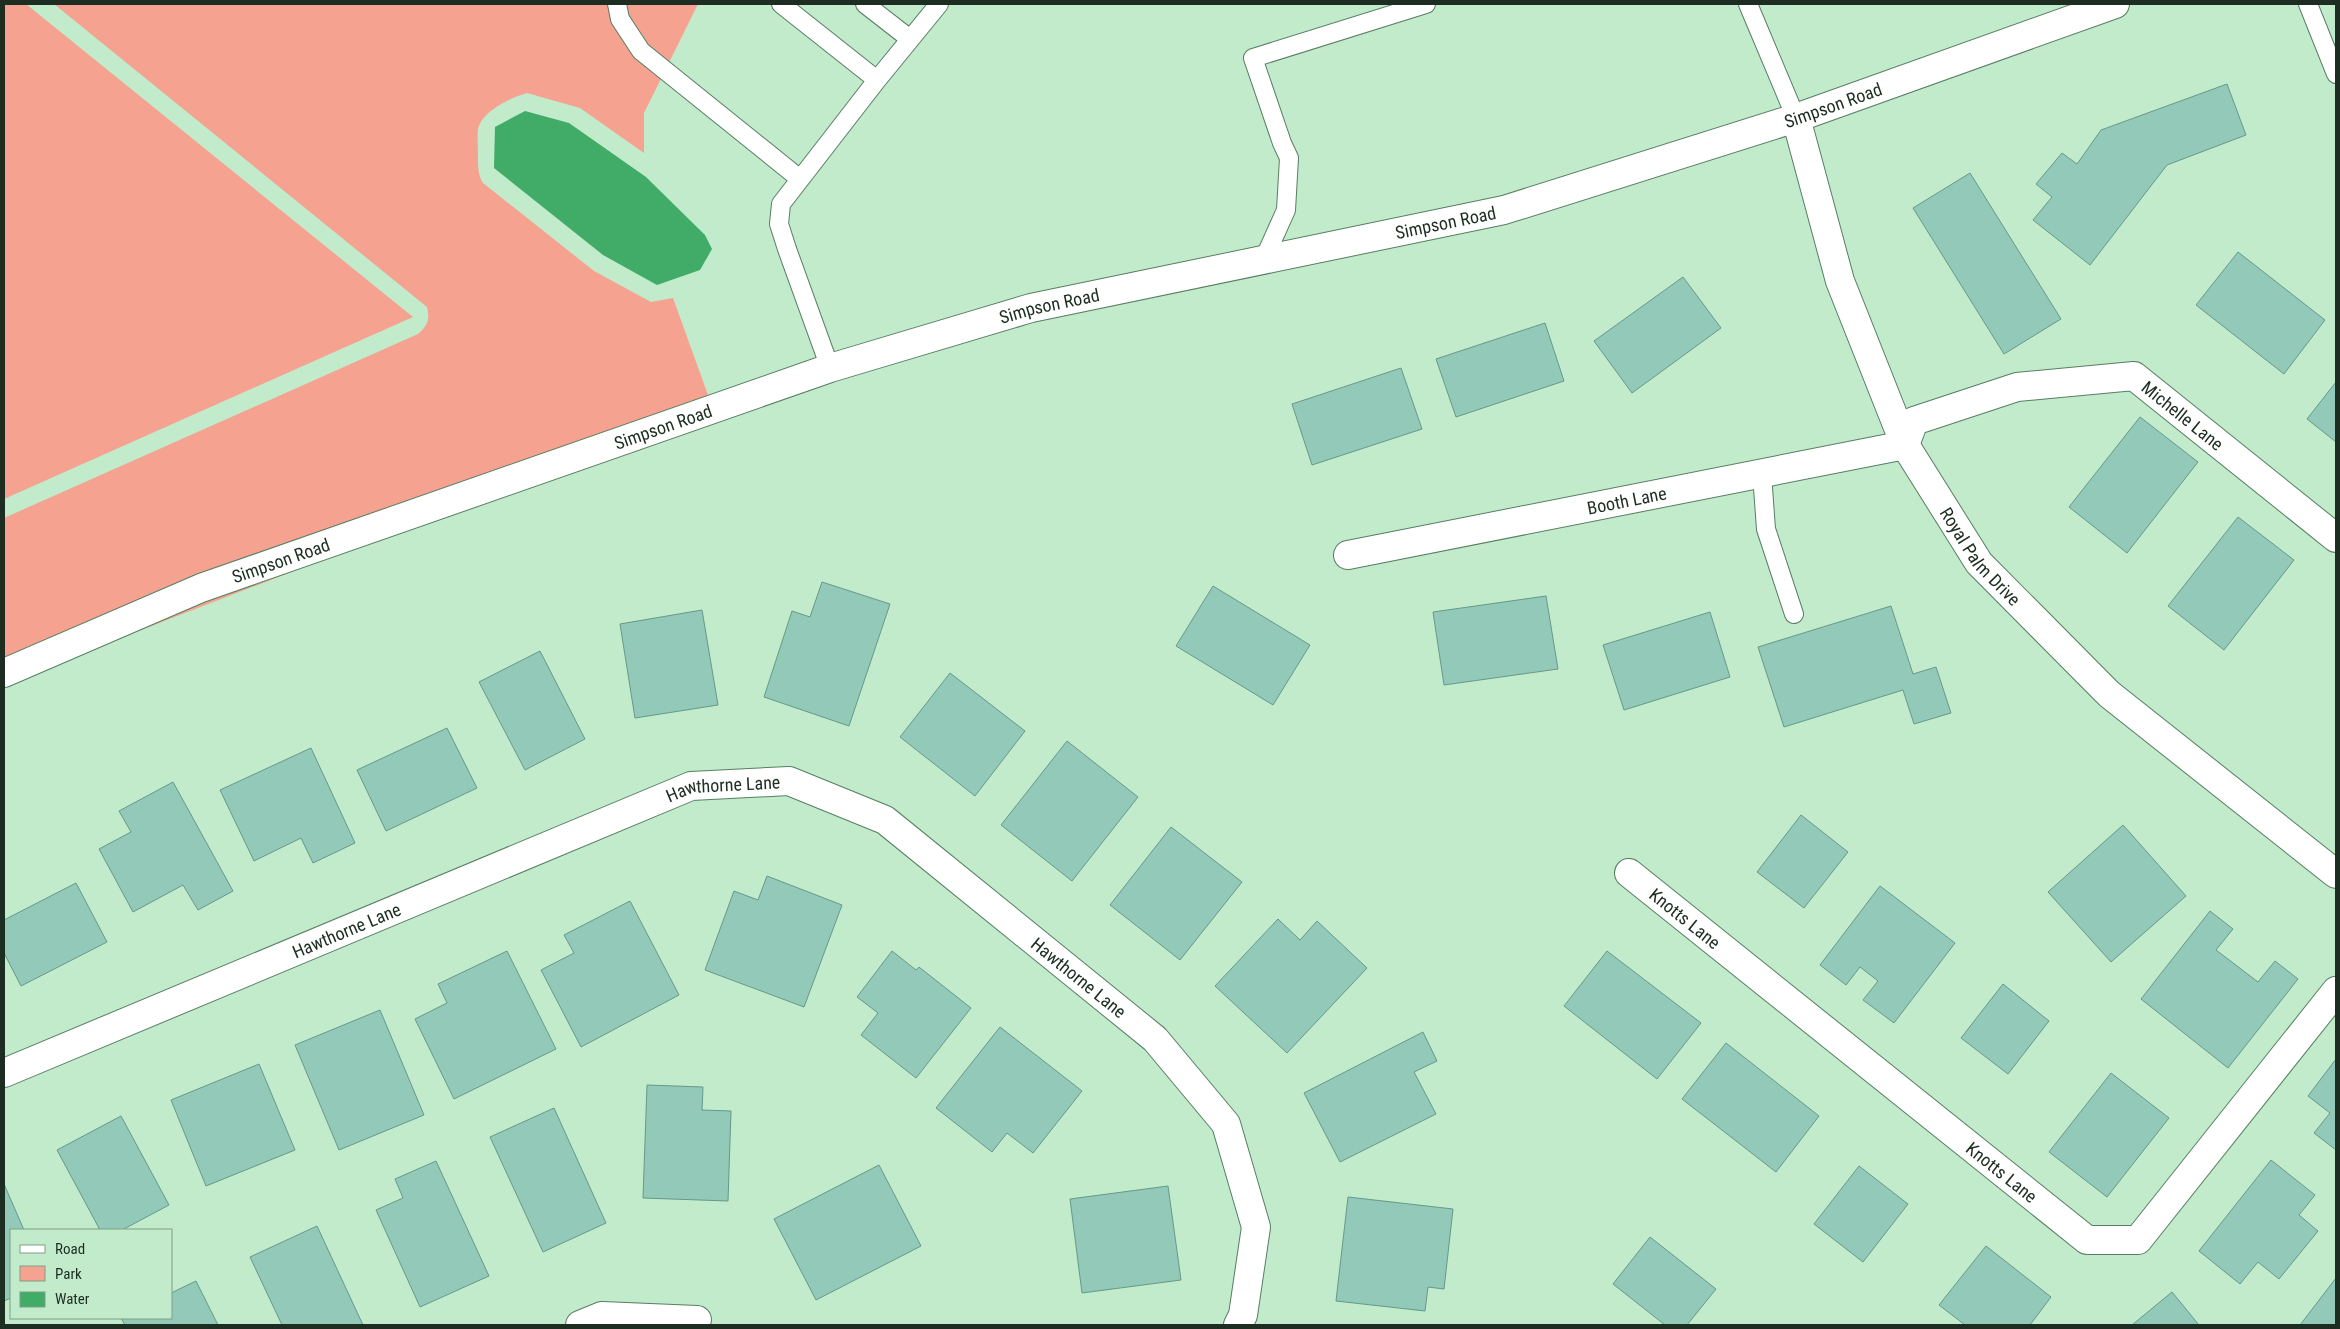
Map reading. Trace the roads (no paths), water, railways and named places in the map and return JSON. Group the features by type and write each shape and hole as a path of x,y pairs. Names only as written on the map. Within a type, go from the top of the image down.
{"street":[{"name":"Simpson Road","path":"4,673 201,588 830,368 1031,308 1264,258 1504,210 1796,118 2115,4"},
{"name":"Royal Palm Drive","path":"1796,118 1840,281 1905,445 1979,563 2109,694 2336,874"},
{"name":"Michelle Lane","path":"1905,445 1914,421 2017,387 2134,376 2336,538"},
{"name":"Booth Lane","path":"1348,555 1905,445"},
{"name":"Hawthorne Lane","path":"4,1073 691,786 789,781 885,820 1155,1039 1226,1124 1256,1227 1243,1315 1238,1325"},
{"name":"Knotts Lane","path":"1628,873 2087,1240 2138,1240 2336,991"},
{"path":"580,1325 602,1316 697,1320"}],"lane":[{"path":"616,4 620,19 641,51 800,179"},
{"path":"781,4 877,80"},
{"path":"865,4 910,39"},
{"path":"830,368 779,224 781,204 877,80 939,4"},
{"path":"1264,258 1286,210 1289,158 1282,143 1253,58 1423,4"},
{"path":"1748,4 1796,118"},
{"path":"2308,4 2336,74"},
{"path":"1762,474 1766,529 1794,614"}],"water":[{"path":"525,111 569,123 646,177 705,235 712,249 700,270 657,285 603,255 494,168 495,127"}]}
